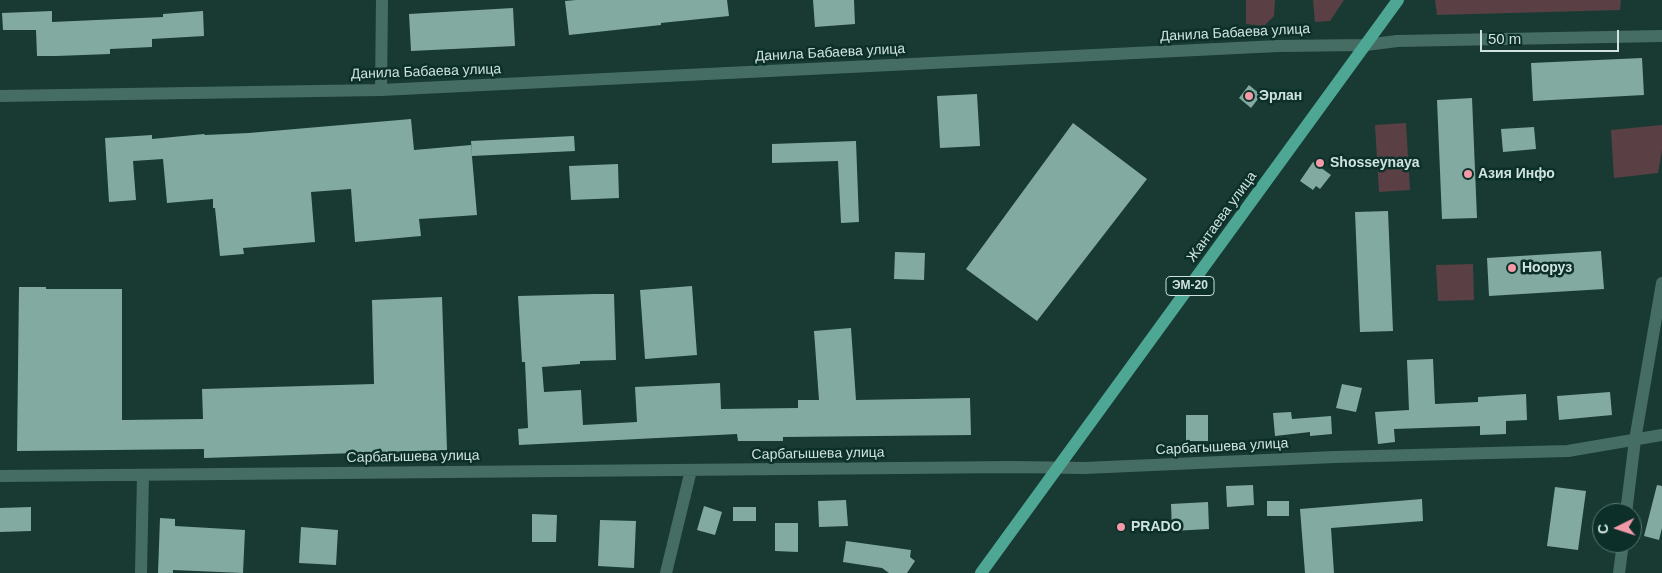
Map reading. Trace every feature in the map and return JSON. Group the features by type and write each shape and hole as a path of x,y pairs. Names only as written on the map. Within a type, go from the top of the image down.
{"main road":[{"name":"Жантаева улица","path":"981,573 1398,0"}],"street":[{"path":"381,90 382,0"},
{"name":"Данила Бабаева улица","path":"0,96 381,90 1268,46 1366,45 1398,41 1662,36"},
{"path":"1627,503 1635,440 1662,283"},
{"name":"Сарбагышева улица","path":"0,476 1057,468 1335,457 1568,451 1662,435"},
{"path":"666,573 691,470"},
{"path":"141,573 143,475"},
{"path":"1619,573 1622,553"}],"shaded area":[{"path":"1246,0 1275,0 1274,16 1264,26 1246,24"},
{"path":"1313,0 1344,0 1330,21 1315,22"},
{"path":"1435,0 1621,0 1620,10 1437,15"},
{"path":"1406,123 1410,190 1379,192 1375,125"},
{"path":"1662,125 1662,150 1658,173 1614,178 1611,130"},
{"path":"1473,264 1474,300 1438,301 1436,265"}],"building":[{"path":"727,0 729,16 569,35 565,1"},
{"path":"813,0 854,0 855,24 815,27"},
{"path":"513,8 515,46 411,51 409,14"},
{"path":"52,11 52,22 163,17 163,14 203,11 204,36 152,39 152,47 110,49 110,54 37,56 36,30 3,30 2,13"},
{"path":"1642,58 1644,95 1533,101 1531,63"},
{"path":"1249,85 1261,95 1251,108 1239,98"},
{"path":"977,94 980,146 940,148 937,96"},
{"path":"1472,98 1477,218 1442,219 1437,100"},
{"path":"411,119 414,150 471,145 477,215 419,219 421,236 355,242 351,189 311,192 315,242 243,248 244,254 220,256 213,199 167,203 163,159 133,161 136,200 109,202 105,138 152,135 152,139 204,134 249,133"},
{"path":"1073,123 1147,179 1037,321 966,269"},
{"path":"1534,127 1536,149 1503,152 1501,129"},
{"path":"574,136 575,151 472,156 471,141"},
{"path":"856,141 859,222 841,223 838,161 772,163 772,144"},
{"path":"1313,162 1331,175 1320,189 1316,186 1313,190 1300,181"},
{"path":"618,164 619,198 571,200 569,166"},
{"path":"1388,211 1393,331 1360,332 1355,212"},
{"path":"1601,251 1604,289 1489,296 1487,258"},
{"path":"895,252 925,253 924,280 894,279"},
{"path":"692,286 697,355 645,359 640,290"},
{"path":"19,287 122,289 122,420 203,419 202,389 374,384 372,300 442,297 447,450 204,458 204,449 17,451"},
{"path":"614,294 616,360 580,361 580,364 542,367 544,392 581,390 583,425 637,422 635,387 720,383 721,409 798,408 798,400 819,400 814,331 851,328 856,400 970,398 971,435 783,437 783,441 738,441 737,434 519,445 518,429 528,428 525,362 522,362 518,296"},
{"path":"1433,359 1435,404 1478,402 1478,397 1526,394 1527,420 1506,421 1506,434 1480,435 1480,426 1394,429 1395,442 1378,444 1375,412 1409,410 1407,360"},
{"path":"1342,384 1362,388 1356,412 1336,408"},
{"path":"1610,392 1612,415 1559,420 1557,396"},
{"path":"1291,412 1292,419 1331,416 1332,434 1310,436 1310,432 1275,436 1273,413"},
{"path":"1186,415 1208,415 1208,441 1186,441"},
{"path":"1253,485 1254,505 1227,507 1226,486"},
{"path":"1657,485 1662,486 1662,528 1659,540 1644,536"},
{"path":"1555,487 1586,491 1578,550 1547,546"},
{"path":"1422,499 1423,521 1331,528 1334,573 1305,573 1300,509"},
{"path":"846,500 848,526 819,527 818,501"},
{"path":"1267,501 1289,501 1289,516 1267,516"},
{"path":"1208,502 1209,529 1172,531 1171,504"},
{"path":"704,506 722,512 715,535 697,530"},
{"path":"31,507 31,531 0,532 0,508"},
{"path":"733,507 756,507 756,521 733,521"},
{"path":"532,514 557,515 556,542 532,542"},
{"path":"160,518 175,519 175,526 245,530 243,573 173,570 173,573 158,573"},
{"path":"600,520 636,521 634,568 598,566"},
{"path":"775,523 798,523 798,552 775,551"},
{"path":"301,527 338,530 336,565 299,563"},
{"path":"846,541 911,550 910,557 915,561 907,573 889,573 882,568 843,562"}],"place":[{"name":"Эрлан","path":"1249,96"},
{"name":"Shosseynaya","path":"1320,163"},
{"name":"Азия Инфо","path":"1468,174"},
{"name":"Нооруз","path":"1512,268"},
{"name":"PRADO","path":"1121,527"}]}
